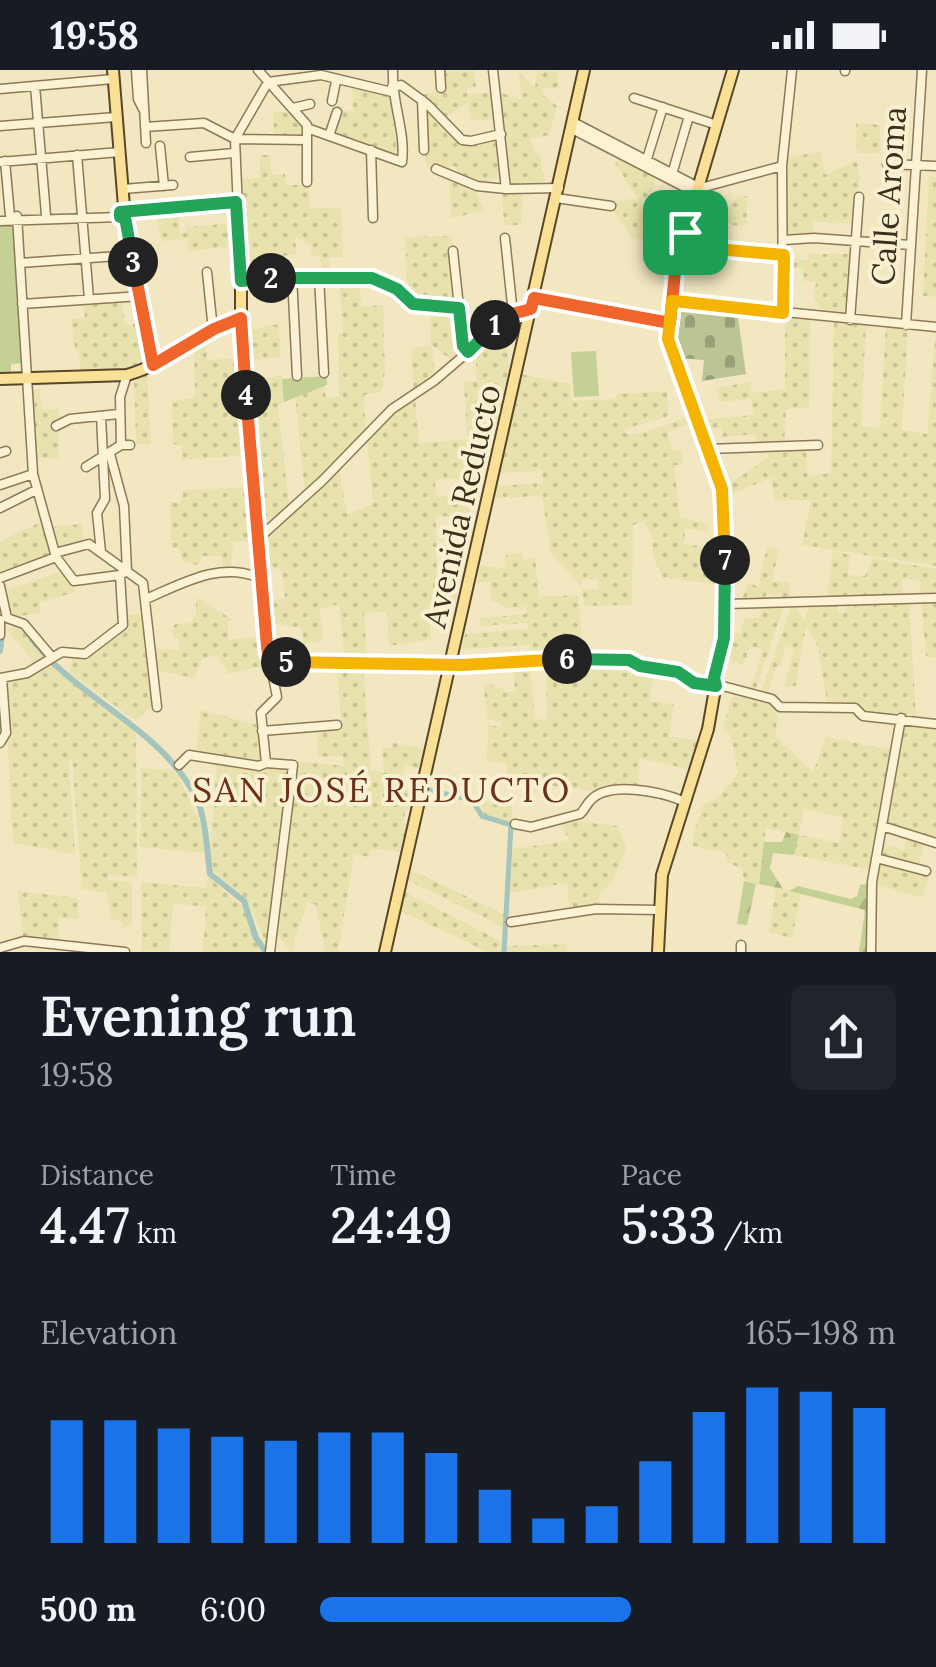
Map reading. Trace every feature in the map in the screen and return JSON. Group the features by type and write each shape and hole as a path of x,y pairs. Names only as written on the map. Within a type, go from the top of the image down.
{"main road":[{"name":"Avenida Reducto","path":"385,952 584,70"},
{"path":"658,952 662,875 708,728 724,638 725,604 722,489 668,339 676,262 733,70"},
{"path":"111,75 123,189 122,215"},
{"path":"118,152 122,215 153,365"},
{"path":"0,379 127,374 153,365 241,318 241,281 292,276 372,278 397,289 413,304 459,308 463,346 468,352 500,322 532,304 670,323"}],"street":[{"path":"139,70 138,99 144,110 146,143"},
{"path":"258,70 307,128 402,162 394,70"},
{"path":"440,70 441,88"},
{"path":"494,70 506,189"},
{"path":"783,313 782,166 786,158 792,70"},
{"name":"Calle Aroma","path":"906,324 922,70"},
{"path":"241,281 235,139 268,82 305,73 395,88 422,100 462,140 471,142 500,134"},
{"path":"0,89 111,75"},
{"path":"332,102 336,80"},
{"path":"35,86 46,215"},
{"path":"634,98 717,125"},
{"path":"422,100 424,150"},
{"path":"242,103 254,103"},
{"path":"294,108 310,104"},
{"path":"646,164 663,107"},
{"path":"330,136 337,112"},
{"path":"672,174 689,116"},
{"path":"0,126 114,117"},
{"path":"145,127 204,123 235,139 305,140"},
{"path":"573,125 697,190 782,166"},
{"path":"307,128 307,182"},
{"path":"123,189 168,185 160,146"},
{"path":"371,150 373,218"},
{"path":"118,152 3,162 9,218 20,264 36,490 56,555 74,581 124,573"},
{"path":"190,157 234,153"},
{"path":"77,156 89,299"},
{"path":"646,164 697,190"},
{"path":"888,164 936,166"},
{"path":"436,170 471,184 558,193 611,206"},
{"path":"850,320 859,197"},
{"path":"9,218 122,215 236,202"},
{"path":"650,206 706,248 784,255"},
{"path":"9,218 82,217"},
{"path":"505,238 512,314"},
{"path":"784,240 910,244"},
{"path":"454,251 459,308"},
{"path":"20,264 132,255"},
{"path":"207,272 213,330"},
{"path":"292,276 297,376"},
{"path":"319,276 324,373"},
{"path":"22,304 140,296"},
{"path":"672,301 936,327"},
{"path":"241,318 268,654 276,697 260,712 266,763"},
{"path":"259,538 392,409 468,352"},
{"path":"86,468 126,445 119,414 127,374"},
{"path":"56,426 70,419 119,414"},
{"path":"0,744 6,733 1,678 27,673 62,652 85,654 123,625 122,496 107,455 101,416"},
{"path":"708,449 818,446"},
{"path":"102,552 97,513 104,501 107,455"},
{"path":"0,486 32,474"},
{"path":"0,508 36,490"},
{"path":"104,501 122,496"},
{"path":"0,635 4,619 0,582 89,544 143,584 157,707"},
{"path":"146,598 205,574 240,570 262,578"},
{"path":"725,604 936,598"},
{"path":"4,619 24,624 51,656"},
{"path":"268,654 276,662 452,663 630,656 650,666 678,672 694,683 715,684 772,700 780,707 855,708 864,716 936,724"},
{"path":"870,952 872,882 900,718"},
{"path":"262,731 337,724"},
{"path":"179,765 189,756 259,766 293,765 270,952"},
{"path":"515,824 530,827 580,814 590,800 611,791 648,791 684,801"},
{"path":"882,826 936,843"},
{"path":"876,858 926,871"},
{"path":"511,922 596,909 659,910"},
{"path":"0,948 24,941 125,952"}],"shaded area":[{"path":"474,70 476,87 467,88 467,94 494,93 497,120 471,120 468,103 444,118 421,95 444,90 443,71"},
{"path":"537,70 557,71 559,88 543,88 543,95 557,106 549,135 530,139 540,155 545,185 511,188 507,184 505,130 497,91 521,100 519,72 535,88"},
{"path":"352,88 390,94 398,158 332,134 341,110 353,112"},
{"path":"424,104 463,142 473,145 498,137 503,177 477,183 460,177 455,166 426,168"},
{"path":"273,112 293,112 305,128 303,138 274,137"},
{"path":"856,123 880,125 880,153 857,153"},
{"path":"821,151 825,175 857,160 860,178 854,224 813,222 812,235 787,236 786,163 789,158"},
{"path":"260,155 270,155 272,175 285,174 286,185 309,185 310,208 341,208 343,257 329,257 330,273 322,273 320,256 311,255 311,245 295,236 296,254 274,257 274,261 242,263 238,179 260,178"},
{"path":"622,156 656,173 649,203 641,201 645,204 645,240 632,238 609,200 638,199 615,163"},
{"path":"449,176 475,189 484,211 451,218"},
{"path":"929,176 936,177 936,297 923,296"},
{"path":"523,190 521,225 504,225 502,192"},
{"path":"748,196 746,226 731,225 722,215 737,197"},
{"path":"177,211 180,233 187,233 187,227 235,223 237,246 189,251 187,239 161,241 156,213"},
{"path":"452,236 456,304 408,298 405,237"},
{"path":"808,254 855,254 848,315 824,315 814,298 816,282 803,281 804,269 787,268 787,259 807,260"},
{"path":"339,280 360,281 361,307 383,305 385,372 381,392 364,395 365,426 370,429 305,494 295,396 324,386 326,398 339,397 338,334 343,333"},
{"path":"122,300 125,325 142,323 149,363 121,372 80,375 71,319 85,318 84,302"},
{"path":"430,307 458,310 465,354 454,362 432,345 435,378 414,392 411,349 431,344"},
{"path":"785,316 810,319 809,408 786,409 784,445 757,445 755,434 722,437 721,428 703,429 698,420 753,415 751,399 720,402 716,388 750,382 752,393 785,389"},
{"path":"506,321 510,382 502,424 467,436 464,382 477,381 475,349"},
{"path":"834,321 866,325 861,426 880,428 886,324 908,327 902,430 927,434 936,330 936,566 802,545 811,500 775,501 771,478 726,496 724,487 768,458 767,449 806,449 808,476 831,473"},
{"path":"279,324 281,357 247,360 245,330"},
{"path":"206,340 207,360 240,358 247,455 182,460 182,445 173,444 172,402 195,397 194,345"},
{"path":"147,374 151,444 136,444 134,381"},
{"path":"520,374 571,384 572,401 667,391 668,416 625,429 626,434 646,432 690,416 692,422 667,433 674,451 681,450 684,465 674,465 680,517 708,524 707,531 685,528 684,544 723,549 723,562 699,559 699,568 722,571 722,585 662,577 644,521 633,525 632,605 584,606 582,589 598,589 598,579 582,580 581,586 551,554 542,496 494,498 497,486 543,483 542,471 499,473"},
{"path":"282,375 284,402 278,405 289,506 262,533 249,381"},
{"path":"39,389 42,409 59,409 59,458 35,458 30,390"},
{"path":"415,395 419,443 468,439 470,478 435,480 436,496 469,498 471,517 436,516 437,593 463,595 461,604 429,603 431,639 389,646 387,612 364,613 367,662 345,662 339,604 320,609 323,641 304,644 301,628 268,622 265,600 285,599 281,570 270,567 267,534 339,469 347,514 373,504 367,438 398,406"},
{"path":"252,487 256,542 233,541 231,570 223,570 221,556 202,556 198,565 183,562 179,548 172,548 170,501 181,504 183,490"},
{"path":"43,521 54,555 0,575 0,541"},
{"path":"82,524 83,541 55,547 49,527"},
{"path":"767,547 779,550 772,581 790,582 790,599 767,593 764,600 741,601 749,582 758,587"},
{"path":"833,551 850,555 848,575 865,576 873,558 936,569 936,596 921,596 919,579 902,580 903,595 827,598"},
{"path":"522,552 523,560 535,557 539,597 578,595 583,650 530,653 529,645 462,649 465,634 528,629 527,623 481,626 480,618 526,614 526,607 506,608 491,601 490,582 476,583 480,566 504,568 506,555"},
{"path":"63,571 76,592 40,602 40,613 13,617 8,590"},
{"path":"196,597 233,620 228,621 228,640 262,636 267,665 228,674 217,656 203,658 194,678 156,670 150,648 179,650 179,640 173,637 172,630 175,624 191,623 196,614"},
{"path":"909,600 916,717 862,711 858,706 828,707 818,647 806,625 796,686 784,687 794,649 786,646 768,694 761,693 792,603 805,622 810,603 834,602 840,614 846,613 845,601"},
{"path":"936,601 936,658 926,656 921,602"},
{"path":"785,603 755,691 750,690 763,649 750,646 743,666 723,656 727,635 740,633 745,618 759,618 764,604"},
{"path":"145,613 146,661 152,675 154,704 136,721 70,673 72,654 84,655 120,631 126,615"},
{"path":"9,627 20,627 44,657 35,664 8,631"},
{"path":"48,661 136,726 137,877 108,875 108,880 132,882 132,926 111,921 107,893 82,889 72,759 69,760 75,854 13,843 4,680 33,674"},
{"path":"554,663 626,664 653,672 650,701 674,704 669,736 700,741 692,770 639,758 638,786 610,787 593,794 538,784 537,792 506,787 507,764 487,761 488,725 500,727 501,722 488,719 483,684 493,683 494,688 503,687 504,692 515,691 513,667 530,665 535,718 547,721 546,677 555,678"},
{"path":"337,667 363,667 371,770 384,773 382,748 392,748 393,743 427,749 423,770 406,765 401,778 402,788 418,793 415,810 406,809 403,823 410,825 403,853 381,849 371,850 369,857 354,854 338,952 325,952 316,905 307,903 291,952 275,931 295,761 344,766 343,756 318,757 316,728 341,726"},
{"path":"733,691 771,701 777,709 776,737 813,773 826,737 892,750 871,870 794,855 798,835 766,828 759,884 744,881 742,868 727,863 726,853 693,846 703,805 717,798 738,773 731,736 723,728","holes":["804,809 843,817 839,843 799,835"]},
{"path":"200,710 258,725 262,760 257,763 197,755"},
{"path":"903,720 936,728 936,841 885,824"},
{"path":"217,762 291,767 267,947 247,900 213,871 210,850"},
{"path":"141,768 173,770 178,776 200,822 205,853 140,847"},
{"path":"478,799 512,806 512,823 485,815"},
{"path":"558,821 618,826 626,848 613,882 599,895 599,907 569,909 567,883 510,893 511,849 570,841"},
{"path":"907,837 924,842 919,867 880,856 882,844 903,850"},
{"path":"879,859 930,874 922,898 875,884"},
{"path":"411,870 506,915 505,928 408,880"},
{"path":"208,877 242,906 262,952 203,952 206,907 173,903 169,952 142,951 141,882 206,888"},
{"path":"776,888 801,894 792,938 769,932"},
{"path":"18,891 77,898 79,919 58,918 59,943 23,938"},
{"path":"405,892 504,943 503,952 488,952 401,911"},
{"path":"566,944 567,952 507,952 507,946"}],"green space":[{"path":"15,224 23,363 11,364 11,375 0,376 0,225"},
{"path":"675,304 737,310 746,374 702,381 704,360 678,358 671,336"},
{"path":"596,351 599,396 574,397 571,352"},
{"path":"327,376 327,385 284,402 282,379"},
{"path":"786,832 799,835 794,855 773,853 770,868 783,889 759,884 764,842 782,842"},
{"path":"744,881 756,884 747,925 737,924"},
{"path":"869,884 868,952 859,952 865,910 789,891 798,886 851,899 857,896 860,885"}],"waterway":[{"path":"0,651 2,634"},
{"path":"32,639 45,654"},
{"path":"49,659 148,738 182,775 202,815 210,874 244,901 256,938 266,952"},
{"path":"428,790 472,800 482,816 511,825 504,952"}],"district":[{"name":"SAN JOSÉ REDUCTO","path":"382,790"}],"route":[{"path":"685,232 676,262 670,323 534,298 531,309 500,322 468,352 463,346 459,308 413,304 397,289 372,278 292,276 241,281 236,202 120,212 120,217 125,217 153,365 214,329 241,318 262,597 268,654 276,662 462,665 586,658 629,660 640,666 678,672 694,683 716,686 714,678 724,638 722,489 668,339 672,301 783,313 784,255 706,248 685,232"}]}
